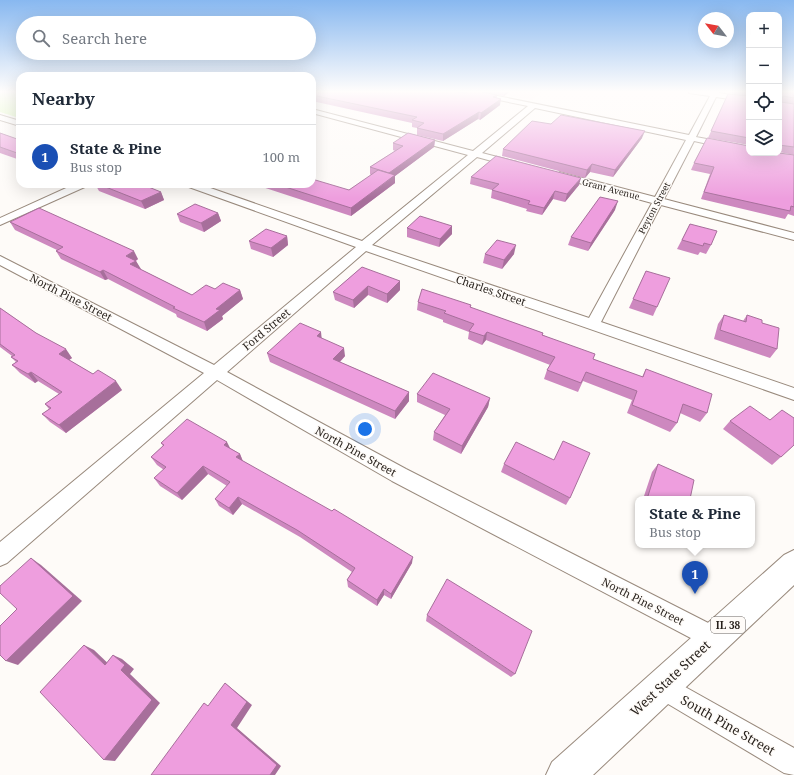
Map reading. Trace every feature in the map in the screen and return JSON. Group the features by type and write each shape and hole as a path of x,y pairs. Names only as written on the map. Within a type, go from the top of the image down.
{"main road":[{"name":"West State Street","path":"565,775 794,565"}],"street":[{"path":"373,127 521,165"},
{"name":"Ford Street","path":"0,556 364,246 507,127"},
{"path":"639,127 746,149"},
{"name":"Peyton Street","path":"593,325 697,127"},
{"name":"Grant Avenue","path":"551,173 794,237"},
{"path":"0,222 74,188"},
{"name":"Charles Street","path":"201,188 364,246 794,394"},
{"name":"North Pine Street","path":"0,260 215,372 399,475 714,638"},
{"name":"South Pine Street","path":"662,686 794,764"}],"building":[{"path":"418,127 454,127 443,134 417,128"},
{"path":"526,127 625,127 645,131 615,170 592,164 587,170 503,149"},
{"path":"713,127 746,127 746,137 711,131"},
{"path":"782,127 794,127 794,147 782,145"},
{"path":"0,133 16,139 16,153 0,147"},
{"path":"408,133 435,140 389,173 370,167 403,146 393,143"},
{"path":"707,138 746,145 746,156 782,156 782,153 794,155 794,207 791,206 790,211 704,192 714,167 694,163"},
{"path":"496,156 581,178 567,194 555,191 544,208 528,204 530,201 492,190 499,184 471,177"},
{"path":"378,170 395,175 351,208 288,188 316,188 316,180 349,190"},
{"path":"108,188 151,188 161,192 141,201"},
{"path":"600,197 618,201 591,243 571,237"},
{"path":"195,204 218,213 201,223 177,214"},
{"path":"39,208 134,251 126,256 136,261 130,264 192,295 206,285 215,289 223,283 240,290 216,309 220,310 204,322 173,308 175,307 103,270 100,272 56,251 63,247 10,222"},
{"path":"420,216 452,226 440,239 407,228"},
{"path":"690,224 717,231 711,245 704,243 703,246 682,240"},
{"path":"266,229 287,236 271,248 249,241"},
{"path":"497,240 516,245 504,260 485,254"},
{"path":"362,267 400,281 387,294 368,286 353,300 333,292"},
{"path":"646,271 670,278 657,307 633,299"},
{"path":"422,289 471,305 470,307 543,333 542,335 595,354 593,359 643,377 646,369 712,394 707,413 683,404 677,423 632,405 637,391 586,372 581,383 547,370 555,357 487,332 484,336 469,331 474,324 444,313 446,311 418,302"},
{"path":"0,308 36,333 66,349 59,354 93,374 98,370 116,381 59,425 42,414 51,408 45,404 62,392 31,372 28,374 12,365 18,361 11,357 15,355 0,344"},
{"path":"724,315 746,322 747,315 762,320 762,323 779,328 777,349 720,330"},
{"path":"300,323 321,332 317,336 344,348 333,359 409,392 395,411 267,353"},
{"path":"433,373 490,398 462,446 434,432 450,409 417,394"},
{"path":"750,406 770,420 782,410 794,418 794,445 781,457 730,421"},
{"path":"187,419 227,442 224,445 240,454 236,457 332,511 334,509 413,557 391,594 384,589 377,600 347,580 355,568 297,530 238,497 229,508 215,499 230,482 203,466 177,493 154,478 166,467 151,457 164,445 161,443"},
{"path":"563,441 590,453 570,498 504,464 516,442 554,460"},
{"path":"658,464 694,480 691,496 648,496"},
{"path":"31,558 73,596 6,661 0,655 0,626 17,609 0,593 0,586"},
{"path":"447,579 532,631 515,674 427,615"},
{"path":"84,645 105,665 113,655 125,665 121,670 152,700 104,760 40,692"},
{"path":"225,683 247,702 231,725 277,765 270,775 151,775 204,703 208,706"}],"place":[{"name":"State & Pine","path":"695,594"}]}
